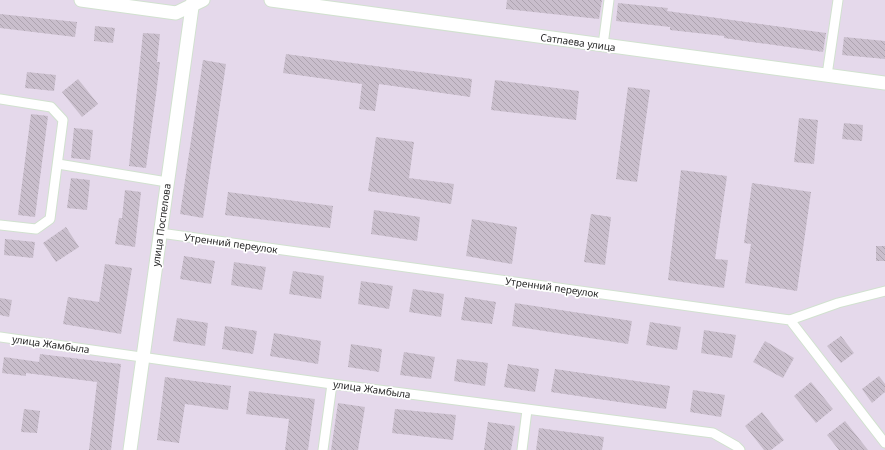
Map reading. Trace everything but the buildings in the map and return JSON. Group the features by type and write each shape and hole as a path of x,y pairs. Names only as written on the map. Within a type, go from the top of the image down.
{"street":[{"path":"81,0 176,13 196,2"},
{"name":"Сатпаева улица","path":"271,0 885,83"},
{"path":"603,45 610,0"},
{"path":"827,75 838,0"},
{"name":"улица Поспелова","path":"130,450 167,182 196,2"},
{"path":"0,99 51,107 63,120 50,220 36,229 0,225"},
{"path":"58,164 167,182"},
{"name":"Утренний переулок","path":"160,233 790,320"},
{"path":"885,291 838,303 790,320 885,444"},
{"name":"улица Жамбыла","path":"0,337 144,356 332,384 713,433 736,446 740,450"},
{"path":"323,450 332,384"},
{"path":"522,450 527,410"}]}
